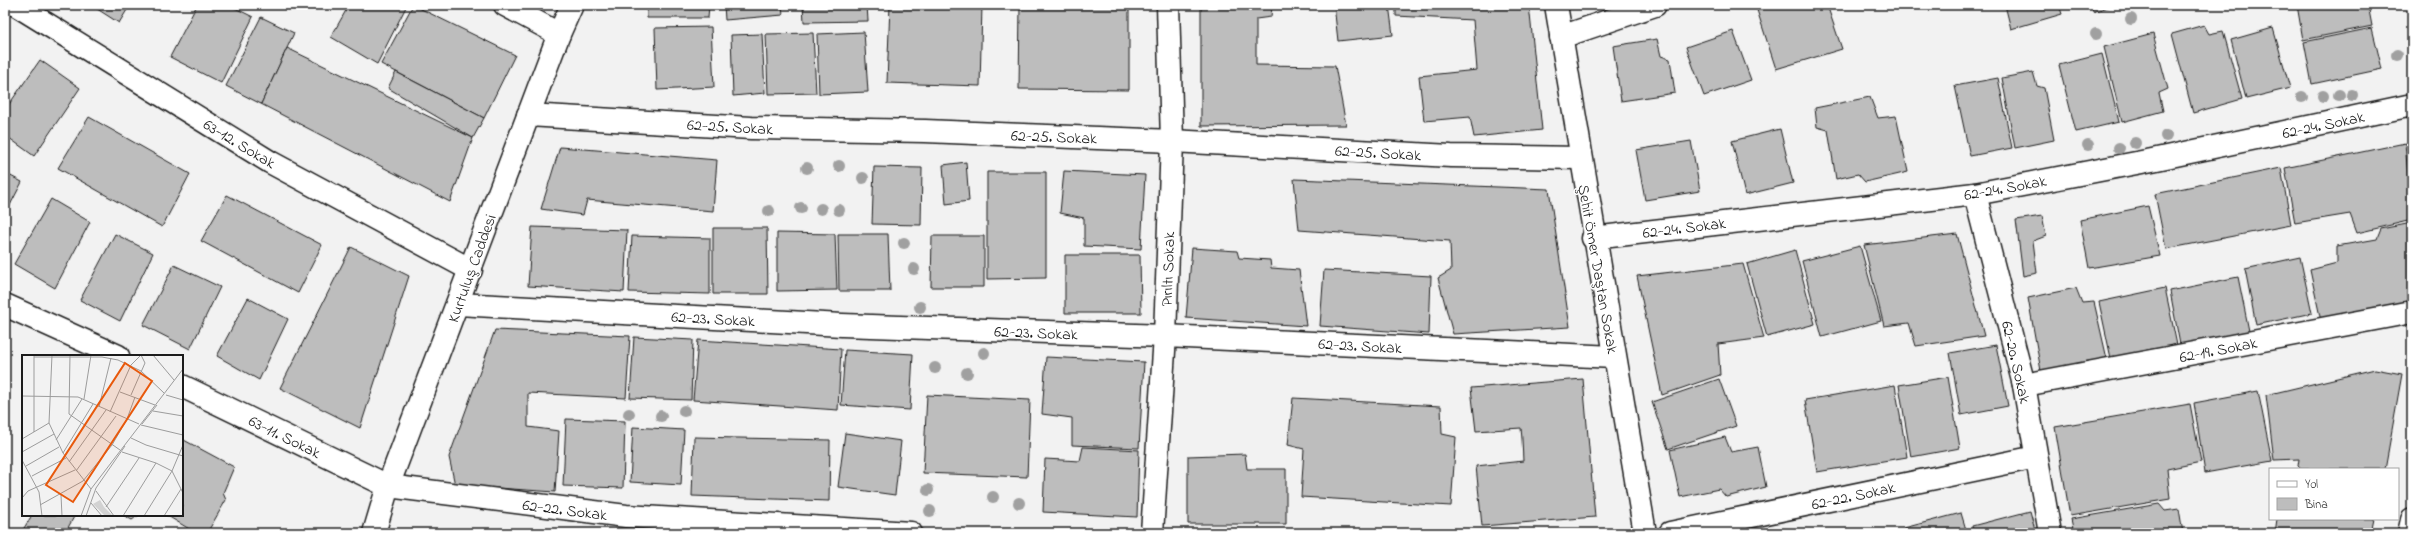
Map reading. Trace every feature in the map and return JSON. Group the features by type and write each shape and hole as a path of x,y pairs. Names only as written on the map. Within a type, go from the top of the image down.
{"street":[{"name":"63-12. Sokak","path":"16,5 270,162 470,270"},
{"path":"505,5 559,34"},
{"name":"Kurtuluş Caddesi","path":"374,533 388,486 458,304 528,115 559,34 572,5"},
{"name":"Pırıltı Sokak","path":"1152,533 1165,336 1172,140 1168,5"},
{"name":"Şehit Ömer Daştan Sokak","path":"1556,5 1593,238 1645,533"},
{"path":"1560,37 1655,5"},
{"name":"62-24. Sokak","path":"1593,238 1975,194 2152,160 2412,105"},
{"name":"62-25. Sokak","path":"528,115 751,128 1172,140 1451,156 1580,158"},
{"name":"62-20. Sokak","path":"1975,194 2024,385 2050,533"},
{"name":"62-23. Sokak","path":"458,304 842,325 1165,336 1614,358"},
{"path":"5,305 116,355"},
{"name":"62-19. Sokak","path":"2024,385 2412,312"},
{"name":"63-11. Sokak","path":"183,386 388,486"},
{"name":"62-22. Sokak","path":"1670,533 2036,457"},
{"name":"62-22. Sokak","path":"388,486 626,516 911,533"},
{"path":"2409,533 2412,520"}],"building":[{"path":"91,5 130,5 119,23"},
{"path":"197,5 229,5 253,17 221,83 170,57"},
{"path":"349,5 407,5 377,64 331,37"},
{"path":"413,5 515,55 484,118 381,64"},
{"path":"647,5 709,5 708,18 647,18"},
{"path":"724,5 782,5 783,15 725,20"},
{"path":"803,5 867,5 868,21 804,22"},
{"path":"890,5 982,5 980,86 887,83"},
{"path":"1020,5 1129,5 1129,90 1019,89"},
{"path":"1201,5 1272,5 1271,17 1256,19 1256,65 1335,66 1346,125 1201,126"},
{"path":"1334,5 1389,5 1393,35 1338,41"},
{"path":"1396,5 1529,5 1542,130 1474,137 1470,117 1424,121 1419,76 1477,70 1473,20 1396,16"},
{"path":"1775,5 1827,5 1842,49 1776,69 1757,10"},
{"path":"2005,5 2059,5 2062,14 2011,29"},
{"path":"2091,5 2114,5 2093,12"},
{"path":"2297,5 2368,5 2372,26 2303,40"},
{"path":"261,17 294,33 261,104 226,86"},
{"path":"2204,25 2209,34 2223,31 2242,99 2193,113 2172,34"},
{"path":"711,27 714,87 657,90 655,28"},
{"path":"2273,28 2290,88 2246,99 2231,40"},
{"path":"2372,28 2382,69 2312,84 2304,42"},
{"path":"1733,31 1751,80 1704,96 1686,47"},
{"path":"864,32 868,92 819,94 817,34"},
{"path":"813,33 816,93 768,94 766,34"},
{"path":"762,34 765,93 733,96 731,35"},
{"path":"2153,34 2168,89 2159,93 2163,111 2122,122 2104,47"},
{"path":"1657,39 1661,56 1670,59 1675,93 1621,101 1613,46"},
{"path":"287,48 473,138 450,202 261,104"},
{"path":"2102,54 2119,122 2076,132 2059,65"},
{"path":"40,60 80,88 34,156 5,135 5,110"},
{"path":"396,72 484,118 473,138 388,88"},
{"path":"2033,72 2037,86 2044,88 2054,140 2015,148 2002,78"},
{"path":"1998,78 2012,148 1970,156 1955,86"},
{"path":"1870,97 1878,118 1896,116 1908,172 1865,182 1858,174 1836,179 1828,130 1817,127 1815,108"},
{"path":"89,117 190,174 162,227 58,168"},
{"path":"1780,129 1793,183 1745,195 1732,141"},
{"path":"1691,141 1700,191 1645,200 1636,150"},
{"path":"2405,143 2412,220 2357,233 2350,214 2295,223 2285,168"},
{"path":"560,147 717,160 713,211 587,200 583,215 541,209"},
{"path":"966,162 969,201 946,204 943,165"},
{"path":"874,167 922,168 921,225 872,224"},
{"path":"2281,168 2291,225 2166,249 2155,194"},
{"path":"1064,171 1145,175 1141,249 1084,246 1084,218 1060,213"},
{"path":"987,172 1046,172 1046,278 987,279"},
{"path":"5,173 22,182 5,215"},
{"path":"1294,179 1549,189 1570,327 1453,334 1438,278 1451,270 1450,241 1299,230"},
{"path":"227,195 322,245 298,293 201,241"},
{"path":"51,199 90,222 55,288 14,264"},
{"path":"2148,206 2160,256 2089,268 2080,220"},
{"path":"2042,216 2046,236 2033,241 2037,273 2023,276 2016,220"},
{"path":"2412,223 2412,307 2322,326 2310,270 2337,263 2337,246 2377,239 2381,229"},
{"path":"532,227 627,230 624,292 528,286"},
{"path":"713,228 767,228 768,294 713,294"},
{"path":"777,233 835,234 837,290 777,291"},
{"path":"115,234 153,253 120,321 80,300"},
{"path":"838,234 888,234 890,291 839,291"},
{"path":"1957,234 1984,336 1916,346 1909,323 1884,326 1864,245"},
{"path":"632,236 710,238 710,294 629,292"},
{"path":"932,236 984,236 984,287 931,287"},
{"path":"1860,246 1881,321 1822,337 1802,261"},
{"path":"351,247 409,276 360,428 280,388"},
{"path":"1192,248 1237,251 1239,258 1270,260 1271,268 1299,270 1306,326 1186,318"},
{"path":"1795,250 1815,324 1767,337 1747,264"},
{"path":"1065,255 1140,255 1141,313 1065,313"},
{"path":"2300,257 2312,313 2256,325 2245,269"},
{"path":"1743,264 1764,338 1718,344 1720,375 1662,395 1637,276"},
{"path":"174,265 220,287 190,349 143,325"},
{"path":"1324,270 1431,276 1429,334 1320,326"},
{"path":"2238,277 2250,336 2181,350 2170,291"},
{"path":"2076,288 2082,303 2094,302 2107,359 2041,371 2028,298"},
{"path":"2165,288 2178,350 2112,363 2099,302"},
{"path":"248,298 288,319 259,380 217,356"},
{"path":"495,330 630,336 626,398 528,393 528,427 559,431 555,492 455,485 449,457"},
{"path":"634,337 693,340 691,400 630,398"},
{"path":"698,340 841,349 838,410 693,400"},
{"path":"1996,345 2008,406 1961,415 1950,353"},
{"path":"845,350 913,354 910,410 841,405"},
{"path":"1046,357 1144,362 1139,448 1072,445 1072,418 1042,414"},
{"path":"2375,369 2402,374 2385,468 2300,468 2298,466 2299,459 2274,460 2266,395"},
{"path":"1948,377 1960,448 1911,457 1899,385"},
{"path":"1583,379 1595,517 1482,526 1476,466 1523,461 1522,439 1521,428 1476,431 1471,388"},
{"path":"1719,379 1736,426 1668,449 1652,402"},
{"path":"1895,385 1907,457 1817,472 1805,400"},
{"path":"2258,391 2272,461 2205,473 2194,403"},
{"path":"927,395 1030,400 1027,477 923,473"},
{"path":"1293,398 1441,406 1442,434 1456,437 1451,506 1301,497 1304,449 1288,445"},
{"path":"2190,404 2201,462 2167,469 2170,499 2070,516 2055,427"},
{"path":"566,419 625,421 623,488 563,486"},
{"path":"633,427 684,430 681,485 630,482"},
{"path":"845,433 901,441 895,495 838,487"},
{"path":"694,437 830,440 829,501 692,496"},
{"path":"1725,437 1731,452 1758,447 1766,487 1726,497 1719,489 1680,497 1670,450"},
{"path":"183,440 234,467 223,493 226,500 207,533 196,533 168,516 183,516"},
{"path":"1083,447 1139,450 1137,517 1043,512 1045,459 1080,461"},
{"path":"1245,454 1247,469 1286,469 1286,524 1188,524 1188,456"},
{"path":"2159,504 2165,511 2179,509 2183,533 2074,533 2071,519"},
{"path":"2030,511 2036,533 1973,533 1972,526"},
{"path":"1961,513 1967,533 1905,533 1904,528"},
{"path":"31,516 74,516 65,533 21,533"},
{"path":"125,516 138,516 132,520"},
{"path":"2277,520 2374,520 2371,533 2275,533"}]}
